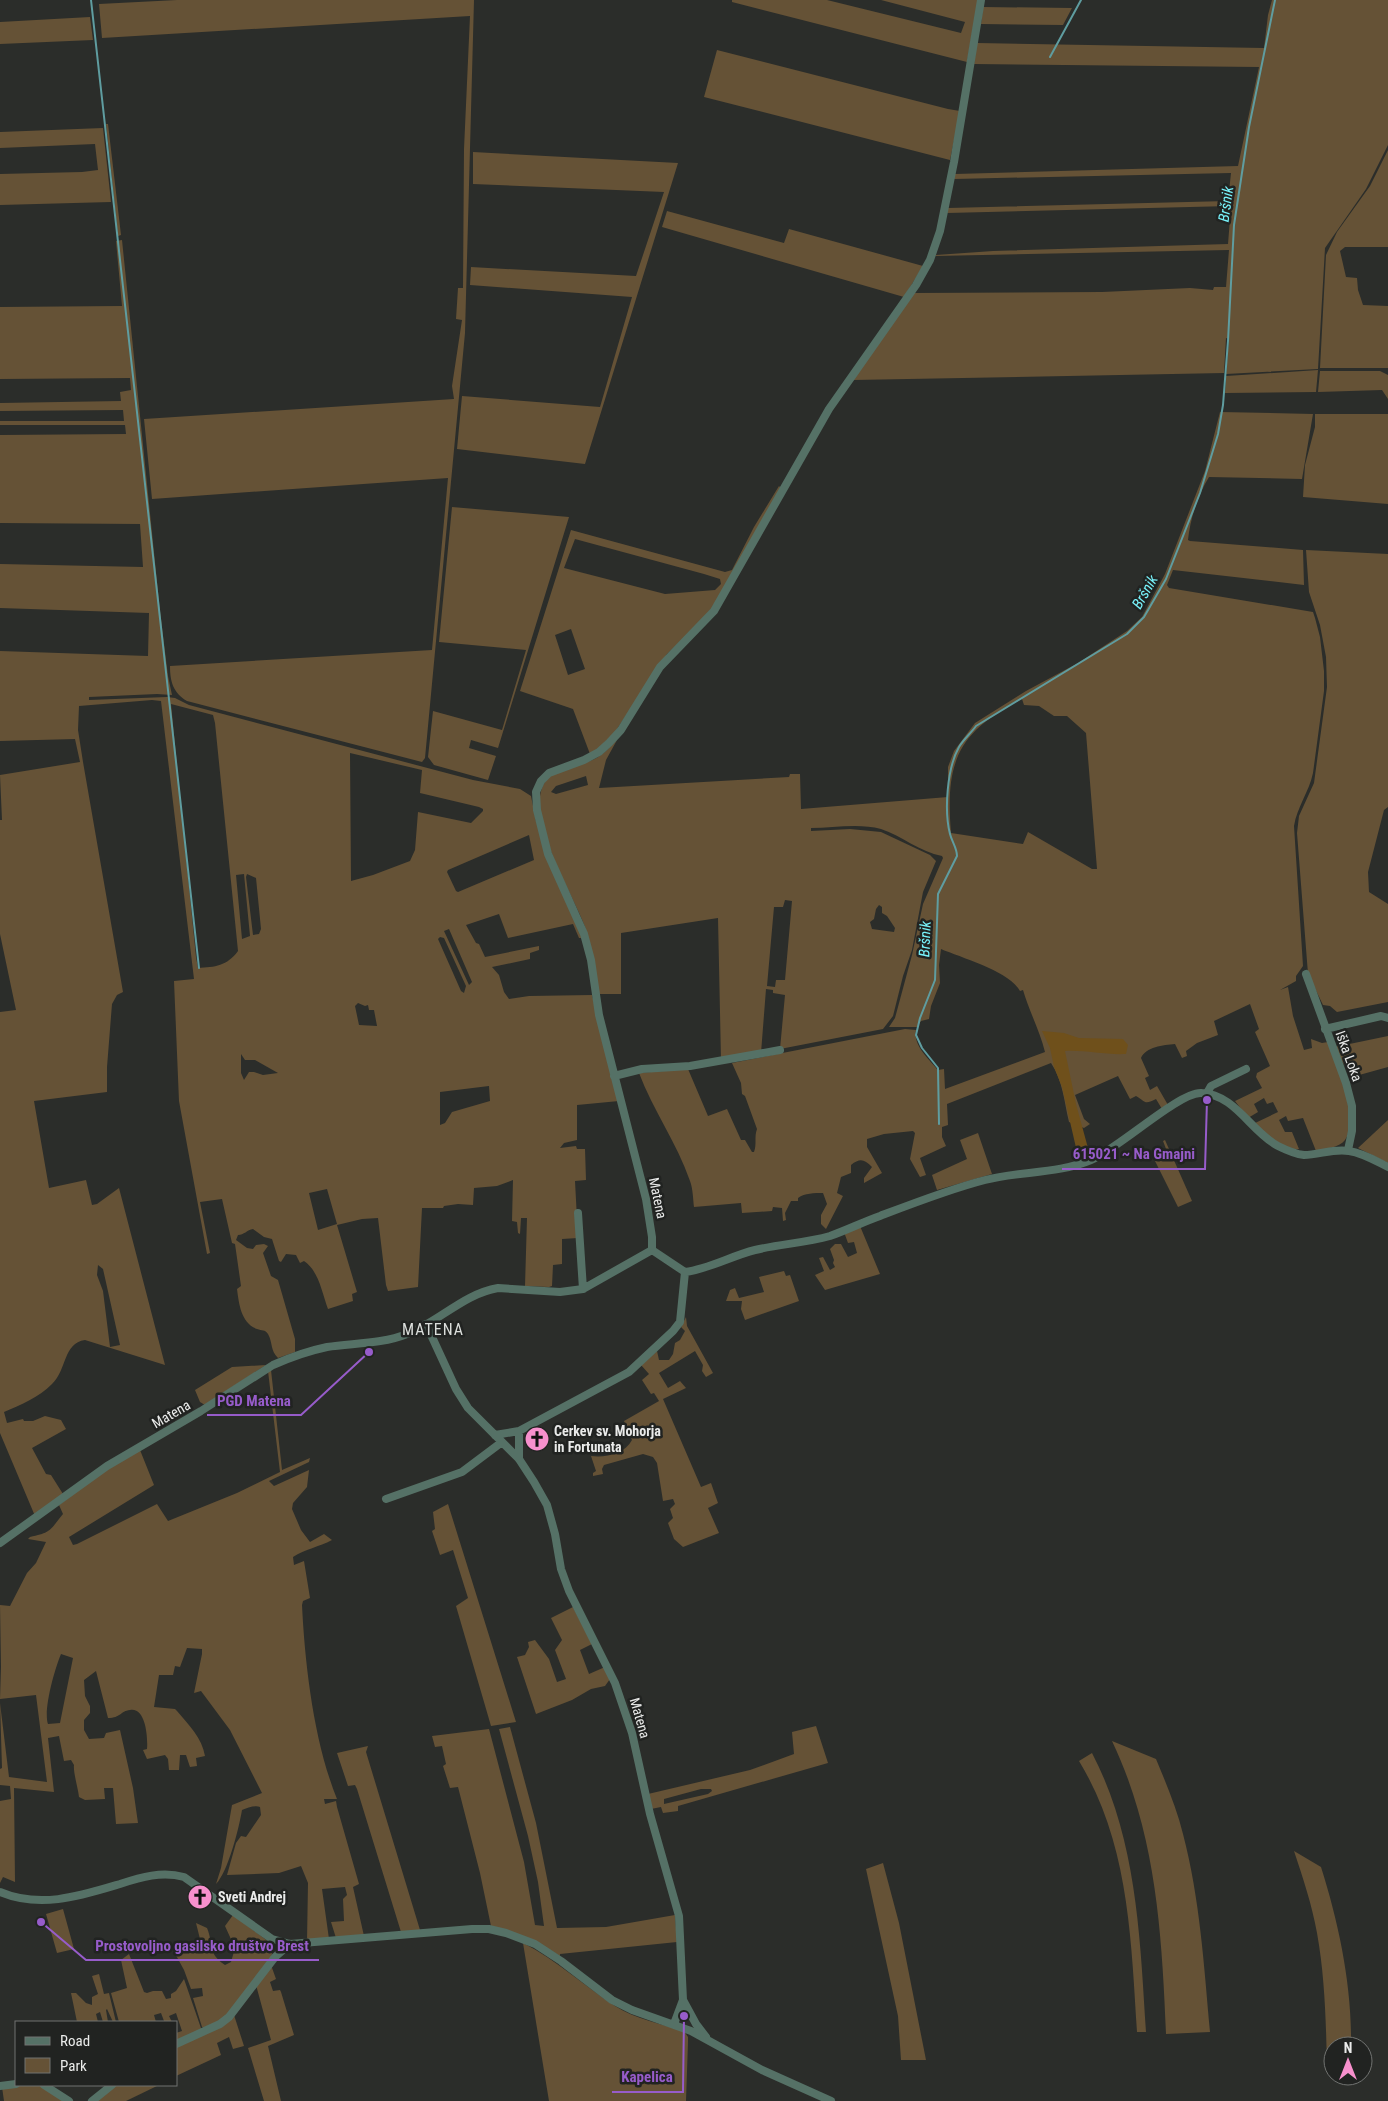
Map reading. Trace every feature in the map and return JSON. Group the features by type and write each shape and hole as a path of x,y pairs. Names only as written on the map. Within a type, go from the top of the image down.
{"street":[{"name":"Matena","path":"0,1544 107,1466 201,1411 273,1365 301,1353 407,1334 472,1296 491,1289 560,1292 582,1289 652,1250 650,1219 646,1199 599,1015 591,960 575,910 548,854 536,792 540,782 549,773 584,760 599,752 609,743 621,730 660,667 714,611 829,409 916,284 930,260 940,231 954,162 981,0"},
{"name":"Iška Loka","path":"1306,974 1346,1083 1352,1106 1352,1130 1348,1150"},
{"path":"1325,1029 1381,1016 1388,1018"},
{"path":"614,1076 642,1069 690,1066 780,1050"},
{"path":"1207,1093 1212,1086 1246,1069"},
{"path":"652,1250 685,1272 696,1271 755,1250 831,1236 901,1208 985,1180 1014,1173 1072,1166 1090,1160 1106,1152 1170,1106 1199,1092 1207,1093 1229,1103 1266,1139 1291,1152 1303,1155 1348,1150 1362,1154 1388,1167"},
{"path":"578,1213 582,1289"},
{"path":"495,1435 519,1431 629,1372 658,1346 680,1322 685,1272"},
{"name":"Matena","path":"426,1324 456,1389 468,1408 519,1459 547,1505 555,1534 561,1569 569,1591 615,1683 627,1716 656,1840 679,1916 683,2000 674,2024"},
{"path":"519,1431 519,1459"},
{"path":"386,1499 462,1472 502,1442"},
{"path":"0,1892 28,1901 52,1900 82,1895 148,1876 168,1874 178,1875 194,1883 272,1939 290,1944 472,1929 489,1929 506,1933 535,1944 612,2000 632,2010 674,2024 707,2039 762,2070 831,2101"},
{"path":"272,1939 275,1957"},
{"path":"178,2043 220,2024 229,2017 275,1957 290,1944"},
{"name":"Matena","path":"683,2000 696,2024 707,2039"},
{"path":"0,2086 15,2084"},
{"path":"46,2086 69,2101"},
{"path":"92,2101 111,2086"}],"green space":[{"path":"177,0 474,0 465,333 425,758 422,762 187,701 178,694 173,686 170,666 432,650 448,478 152,499 144,419 454,399 452,386 462,320 456,319 458,288 463,288 464,149 470,16 102,38 99,4"},
{"path":"732,0 827,0 961,33 965,22 881,0 978,0 967,62 732,2"},
{"path":"1272,0 1388,0 1388,145 1366,189 1325,248 1318,369 1226,374 1229,339 1226,338 1224,373 853,380 914,293 1102,292 1190,288 1213,290 1214,287 1226,287 1229,250 935,256 993,251 1228,244 1231,206 947,213 948,208 1228,201 1231,173 954,179 955,174 1238,166 1259,67 974,64 977,43 1264,48"},
{"path":"983,7 1072,8 1063,25 981,24"},
{"path":"90,17 93,40 0,44 0,22"},
{"path":"717,50 960,111 950,160 704,97"},
{"path":"106,124 108,124 121,235 118,236"},
{"path":"103,128 111,202 0,205 0,174 98,170 95,144 0,148 0,132"},
{"path":"1388,150 1388,247 1345,247 1340,251 1346,277 1357,278 1358,290 1363,305 1388,306 1388,368 1320,368 1326,255 1337,232 1370,186"},
{"path":"473,152 678,163 585,464 457,449 462,396 600,407 632,297 470,285 471,267 636,276 664,192 473,184"},
{"path":"667,211 784,243 789,229 923,266 904,297 662,227"},
{"path":"122,240 160,611 172,695 89,697 89,700 175,698 189,705 473,780 520,789 531,796 536,821 582,938 579,938 573,924 508,938 499,914 466,925 485,957 539,946 539,950 530,953 530,959 492,967 499,975 504,992 509,999 529,996 592,995 619,1101 577,1105 577,1140 564,1143 560,1148 576,1146 577,1149 585,1149 586,1180 575,1181 578,1238 562,1239 562,1264 553,1265 552,1286 525,1286 527,1218 521,1218 520,1234 518,1233 517,1222 512,1221 513,1180 497,1186 474,1188 473,1205 458,1204 444,1206 443,1208 422,1208 418,1287 388,1291 378,1218 362,1219 337,1225 357,1292 352,1294 353,1301 328,1309 317,1276 309,1265 304,1261 300,1263 296,1255 286,1254 281,1262 279,1261 272,1239 264,1237 253,1229 238,1235 236,1240 247,1248 253,1249 256,1245 264,1244 268,1246 263,1253 271,1276 278,1280 295,1339 295,1352 278,1358 267,1332 252,1326 244,1318 237,1289 241,1286 235,1244 232,1243 222,1199 200,1202 210,1253 207,1254 179,1101 174,981 194,979 161,701 152,700 79,706 78,730 123,992 117,995 112,1004 107,1092 34,1101 49,1188 86,1180 92,1205 97,1204 119,1188 165,1365 85,1340 78,1342 69,1352 57,1378 47,1389 4,1412 7,1423 23,1419 24,1421 33,1421 45,1416 61,1420 66,1429 32,1448 46,1474 51,1475 63,1494 35,1516 0,1433 0,1012 16,1010 0,934 0,820 2,820 0,775 80,762 75,739 0,741 0,651 148,656 149,613 0,608 0,564 143,567 140,524 0,523 0,435 126,434 125,425 0,425 0,421 124,421 123,410 0,411 0,403 121,401 120,392 131,390 130,378 0,379 0,307 122,306 116,241","holes":["171,704 213,715 215,723 238,951 225,963 198,968 196,957","350,753 422,770 420,793 483,809 471,823 418,812 415,850 410,861 351,881","529,835 534,860 458,892 447,872 448,870","244,874 250,936 242,939 236,875","247,874 256,878 261,929 259,934 253,935","449,929 472,982 469,985 444,931","440,937 444,938 466,986 464,993 461,991 438,939","358,1003 365,1006 368,1005 369,1010 374,1010 377,1026 359,1025 355,1006","241,1054 245,1060 255,1060 278,1073 263,1075 249,1072 244,1080 241,1073","489,1086 490,1101 452,1112 445,1123 440,1125 440,1092","327,1189 337,1224 318,1230 309,1193","98,1265 103,1269 120,1345 110,1347 103,1291 97,1275"]},
{"path":"1318,370 1316,392 1225,393 1226,376"},
{"path":"1320,371 1380,371 1388,375 1388,399 1382,390 1318,392"},
{"path":"1220,412 1313,414 1302,479 1209,477 1195,507 1188,540 1303,550 1304,585 1173,570 1167,585 1169,588 1313,612 1315,618 1320,637 1324,691 1313,773 1294,826 1303,966 1296,976 1296,981 1280,990 1288,987 1293,1016 1304,1050 1312,1048 1311,1039 1322,1043 1328,1042 1341,1077 1348,1105 1350,1119 1349,1130 1345,1140 1335,1146 1316,1151 1303,1118 1288,1121 1286,1116 1279,1120 1285,1132 1292,1132 1299,1149 1287,1148 1253,1124 1278,1112 1273,1102 1267,1104 1264,1098 1254,1104 1258,1112 1248,1118 1235,1101 1262,1088 1256,1077 1257,1073 1270,1066 1255,1032 1259,1029 1250,1004 1214,1021 1218,1035 1197,1043 1186,1051 1187,1056 1182,1058 1175,1044 1155,1047 1143,1054 1141,1058 1149,1076 1145,1078 1150,1090 1157,1086 1168,1105 1162,1109 1156,1099 1147,1102 1136,1096 1130,1099 1118,1076 1075,1095 1084,1119 1090,1124 1084,1128 1069,1122 1061,1084 1051,1063 947,1104 948,1125 942,1127 942,1137 946,1146 920,1158 926,1175 920,1177 910,1159 915,1133 913,1131 884,1134 867,1139 867,1147 882,1173 864,1183 864,1178 872,1167 862,1160 851,1165 851,1173 841,1177 837,1193 843,1196 826,1229 821,1224 821,1215 827,1204 823,1193 807,1194 798,1198 798,1201 791,1201 785,1213 786,1220 783,1221 782,1208 773,1207 772,1211 742,1213 741,1203 694,1207 692,1187 685,1167 639,1073 688,1069 708,1116 727,1109 741,1140 745,1140 752,1152 754,1152 757,1129 745,1096 742,1094 741,1083 732,1063 905,1029 916,1030 917,1041 922,1052 938,1070 944,1069 945,1089 1045,1052 1040,1036 1023,990 1020,991 1006,977 996,971 941,949 939,965 940,983 931,1006 929,1019 921,1021 917,1027 889,1027 895,1018 912,955 923,904 943,858 873,827 811,828 811,831 850,829 881,832 930,855 936,861 923,892 912,950 893,1016 883,1029 780,1049 785,995 773,993 773,990 766,989 761,1053 721,1060 718,918 621,933 621,994 598,994 585,927 551,852 544,830 540,810 541,792 548,778 562,769 594,759 605,752 617,740 606,760 599,788 789,777 790,774 800,774 801,809 948,797 948,767 954,751 975,723 1026,691 1078,663 1127,631 1142,617 1165,574 1205,471","holes":["1022,699 1024,705 1039,706 1054,716 1067,716 1086,733 1097,869 1092,869 1028,832 1023,844 951,833 951,786 954,768 960,751 970,737 1000,711","586,776 588,785 556,794 551,792 556,786","785,900 792,901 785,980 776,980 775,987 767,986 774,907 783,907","879,905 882,907 882,913 887,916 895,928 894,932 872,929 870,922 874,919"]},
{"path":"1315,414 1388,414 1388,504 1303,497 1305,465 1315,427"},
{"path":"779,486 781,488 716,603 697,626 667,654 615,732 597,750 590,754 573,709 520,691 571,530 725,572 732,570 754,527","holes":["575,539 704,574 720,579 721,584 715,590 665,594 564,568","571,629 585,669 568,675 555,635"]},
{"path":"452,507 569,517 498,748 471,740 469,748 496,756 488,780 434,765 428,757 433,711 502,730 526,650 439,642"},
{"path":"1306,550 1388,554 1388,807 1384,810 1368,872 1369,892 1388,904 1388,1002 1337,1012 1330,1006 1323,1005 1308,974 1297,833 1299,816 1314,783 1327,687 1326,657 1320,625 1309,592"},
{"path":"1388,1036 1388,1067 1352,1077 1335,1047"},
{"path":"1388,1120 1388,1163 1358,1148"},
{"path":"978,1133 992,1174 937,1190 932,1175 967,1159 960,1140"},
{"path":"1165,1140 1192,1201 1178,1207 1155,1161 1168,1154 1163,1141"},
{"path":"860,1226 880,1274 825,1290 815,1275 824,1271 819,1258 823,1257 830,1270 835,1267 830,1249 835,1244 841,1244 848,1257 857,1253 854,1242 848,1243 844,1232"},
{"path":"784,1271 786,1276 790,1275 799,1301 745,1320 741,1309 742,1301 726,1301 730,1290 735,1288 739,1298 764,1292 759,1277"},
{"path":"686,1317 687,1326 713,1373 706,1377 702,1371 703,1365 695,1351 659,1373 668,1388 680,1381 686,1388 663,1399 701,1487 711,1483 718,1503 708,1508 719,1533 683,1547 674,1539 668,1523 673,1518 670,1509 675,1504 673,1499 663,1501 657,1463 653,1457 643,1454 604,1465 602,1469 603,1474 593,1476 593,1473 596,1471 591,1456 608,1456 620,1452 629,1445 632,1440 624,1421 659,1401 654,1393 651,1394 642,1380 649,1374 641,1365 657,1351 659,1360 669,1360 673,1354 675,1343 680,1340 685,1331 681,1327"},
{"path":"266,1365 205,1405 200,1402 195,1390 232,1367"},
{"path":"271,1370 282,1470 310,1458 309,1462 269,1481 274,1486 309,1470 307,1487 293,1503 292,1509 301,1530 310,1542 324,1534 332,1540 293,1557 294,1565 304,1561 310,1598 303,1601 302,1605 308,1678 322,1753 337,1799 324,1799 325,1804 336,1801 359,1884 353,1887 364,1936 336,1938 331,1922 344,1921 343,1899 347,1895 345,1887 322,1889 329,1939 307,1941 308,1883 301,1866 279,1873 227,1875 236,1843 241,1836 246,1837 261,1815 260,1807 258,1806 242,1810 229,1860 216,1884 221,1868 232,1805 262,1793 230,1730 201,1691 194,1693 202,1649 187,1648 180,1667 175,1666 173,1675 159,1675 154,1707 175,1709 186,1721 201,1743 205,1756 196,1758 197,1766 190,1767 186,1755 180,1755 179,1770 169,1770 168,1759 165,1755 147,1759 143,1750 147,1749 147,1744 143,1718 140,1713 130,1710 116,1717 108,1718 96,1671 84,1680 85,1696 90,1706 90,1713 84,1720 84,1730 89,1739 104,1738 106,1733 120,1730 133,1788 138,1823 116,1824 113,1788 104,1788 105,1799 85,1800 79,1797 74,1765 71,1760 64,1761 59,1736 48,1738 54,1792 14,1788 15,1882 3,1877 0,1883 0,1801 11,1799 10,1786 0,1785 0,1769 2,1768 0,1703 9,1777 47,1782 36,1695 0,1699 0,1605 10,1606 27,1573 36,1563 46,1542 28,1539 46,1532 52,1527 63,1514 59,1505 107,1469 140,1450 154,1485 69,1537 73,1545 157,1504 168,1521 237,1493 280,1472 268,1371","holes":["61,1654 73,1658 60,1723 48,1724 48,1699"]},
{"path":"448,1504 516,1722 491,1726 456,1606 468,1598 453,1550 440,1555 432,1531 435,1529 433,1512"},
{"path":"573,1607 592,1644 580,1650 589,1674 605,1667 610,1679 605,1686 591,1689 572,1700 536,1714 517,1657 525,1655 529,1647 528,1642 535,1640 549,1659 557,1682 566,1679 555,1650 562,1640 551,1618"},
{"path":"816,1726 828,1763 678,1806 678,1811 663,1813 661,1807 651,1809 648,1794 750,1770 794,1754 792,1732","holes":["701,1789 711,1789 712,1791 708,1794 664,1804 664,1799"]},
{"path":"510,1727 536,1823 557,1928 606,1927 675,1915 677,1942 560,1954 560,1956 535,1941 491,1926 480,1873 458,1787 450,1788 443,1766 446,1764 442,1746 435,1747 432,1736 489,1729 524,1862 535,1925 544,1926 538,1882 528,1836 499,1729"},
{"path":"1112,1741 1156,1759 1178,1815 1194,1883 1210,2032 1166,2034 1162,1959 1154,1884 1138,1812 1127,1776"},
{"path":"368,1746 366,1752 420,1930 401,1932 357,1789 355,1785 348,1786 337,1753"},
{"path":"1092,1753 1107,1786 1119,1820 1134,1889 1146,2032 1137,2032 1129,1927 1118,1858 1096,1792 1079,1761"},
{"path":"1294,1851 1321,1867 1343,1955 1347,1978 1351,2036 1326,2036 1320,1950 1304,1881"},
{"path":"883,1863 899,1923 926,2060 901,2060 898,2016 866,1869"},
{"path":"63,1909 74,1949 57,1953 46,1914"},
{"path":"233,1915 269,1942 272,1954 269,1962 225,2018 205,2029 202,2027 193,1998 203,1996 202,1988 191,1989 184,1970 172,1948 200,1939 196,1923 207,1928 213,1953 219,1961 225,1965 231,1962 235,1948 225,1926"},
{"path":"523,1943 559,1965 623,2011 684,2031 688,2037 686,2101 549,2101"},
{"path":"129,1954 144,1992 162,1991 166,1999 171,1998 171,1994 176,1991 184,1979 202,2031 178,2041 178,2032 182,2031 176,2013 169,2016 172,2021 164,2021 161,2013 154,2015 156,2021 119,2021 111,1993 127,1988 121,1960"},
{"path":"271,1965 276,1979 270,1982 273,1991 280,1990 281,1992 294,2035 268,2046 281,2101 264,2101 248,2048 271,2040 256,1985"},
{"path":"99,1974 104,1994 109,1993 116,2021 113,2021 107,2009 108,2021 103,2021 100,2012 96,2014 98,2021 77,2021 71,1993 76,1993 86,2003 92,2005 92,1997 98,1994 92,1976"},
{"path":"234,2015 244,2046 233,2049 229,2037 217,2043 221,2055 178,2075 178,2045"},
{"path":"42,2086 65,2101 4,2101 2,2087"},
{"path":"114,2086 157,2086 126,2101 95,2101"}],"shaded area":[{"path":"1042,1031 1064,1033 1079,1038 1123,1039 1128,1045 1126,1054 1065,1051 1076,1104 1088,1148 1077,1152 1062,1087 1054,1067 1050,1048"}],"waterway":[{"path":"91,0 199,968"},
{"path":"1050,57 1081,0"},
{"name":"Bršnik","path":"939,1124 938,1068 922,1048 916,1035 920,1018 935,980 938,894 957,856 950,834 947,814 949,778 952,766 959,747 976,726 1127,634 1144,617 1166,579 1200,493 1218,434 1223,405 1228,341 1234,225 1249,127 1275,0"}],"place":[{"name":"615021 ~ Na Gmajni","path":"1207,1100"},
{"name":"PGD Matena","path":"369,1352"},
{"name":"Cerkev sv. Mohorja in Fortunata","path":"537,1439"},
{"name":"Sveti Andrej","path":"200,1897"},
{"name":"Prostovoljno gasilsko društvo Brest","path":"41,1922"},
{"name":"Kapelica","path":"684,2016"}],"district":[{"name":"MATENA","path":"433,1329"}]}
